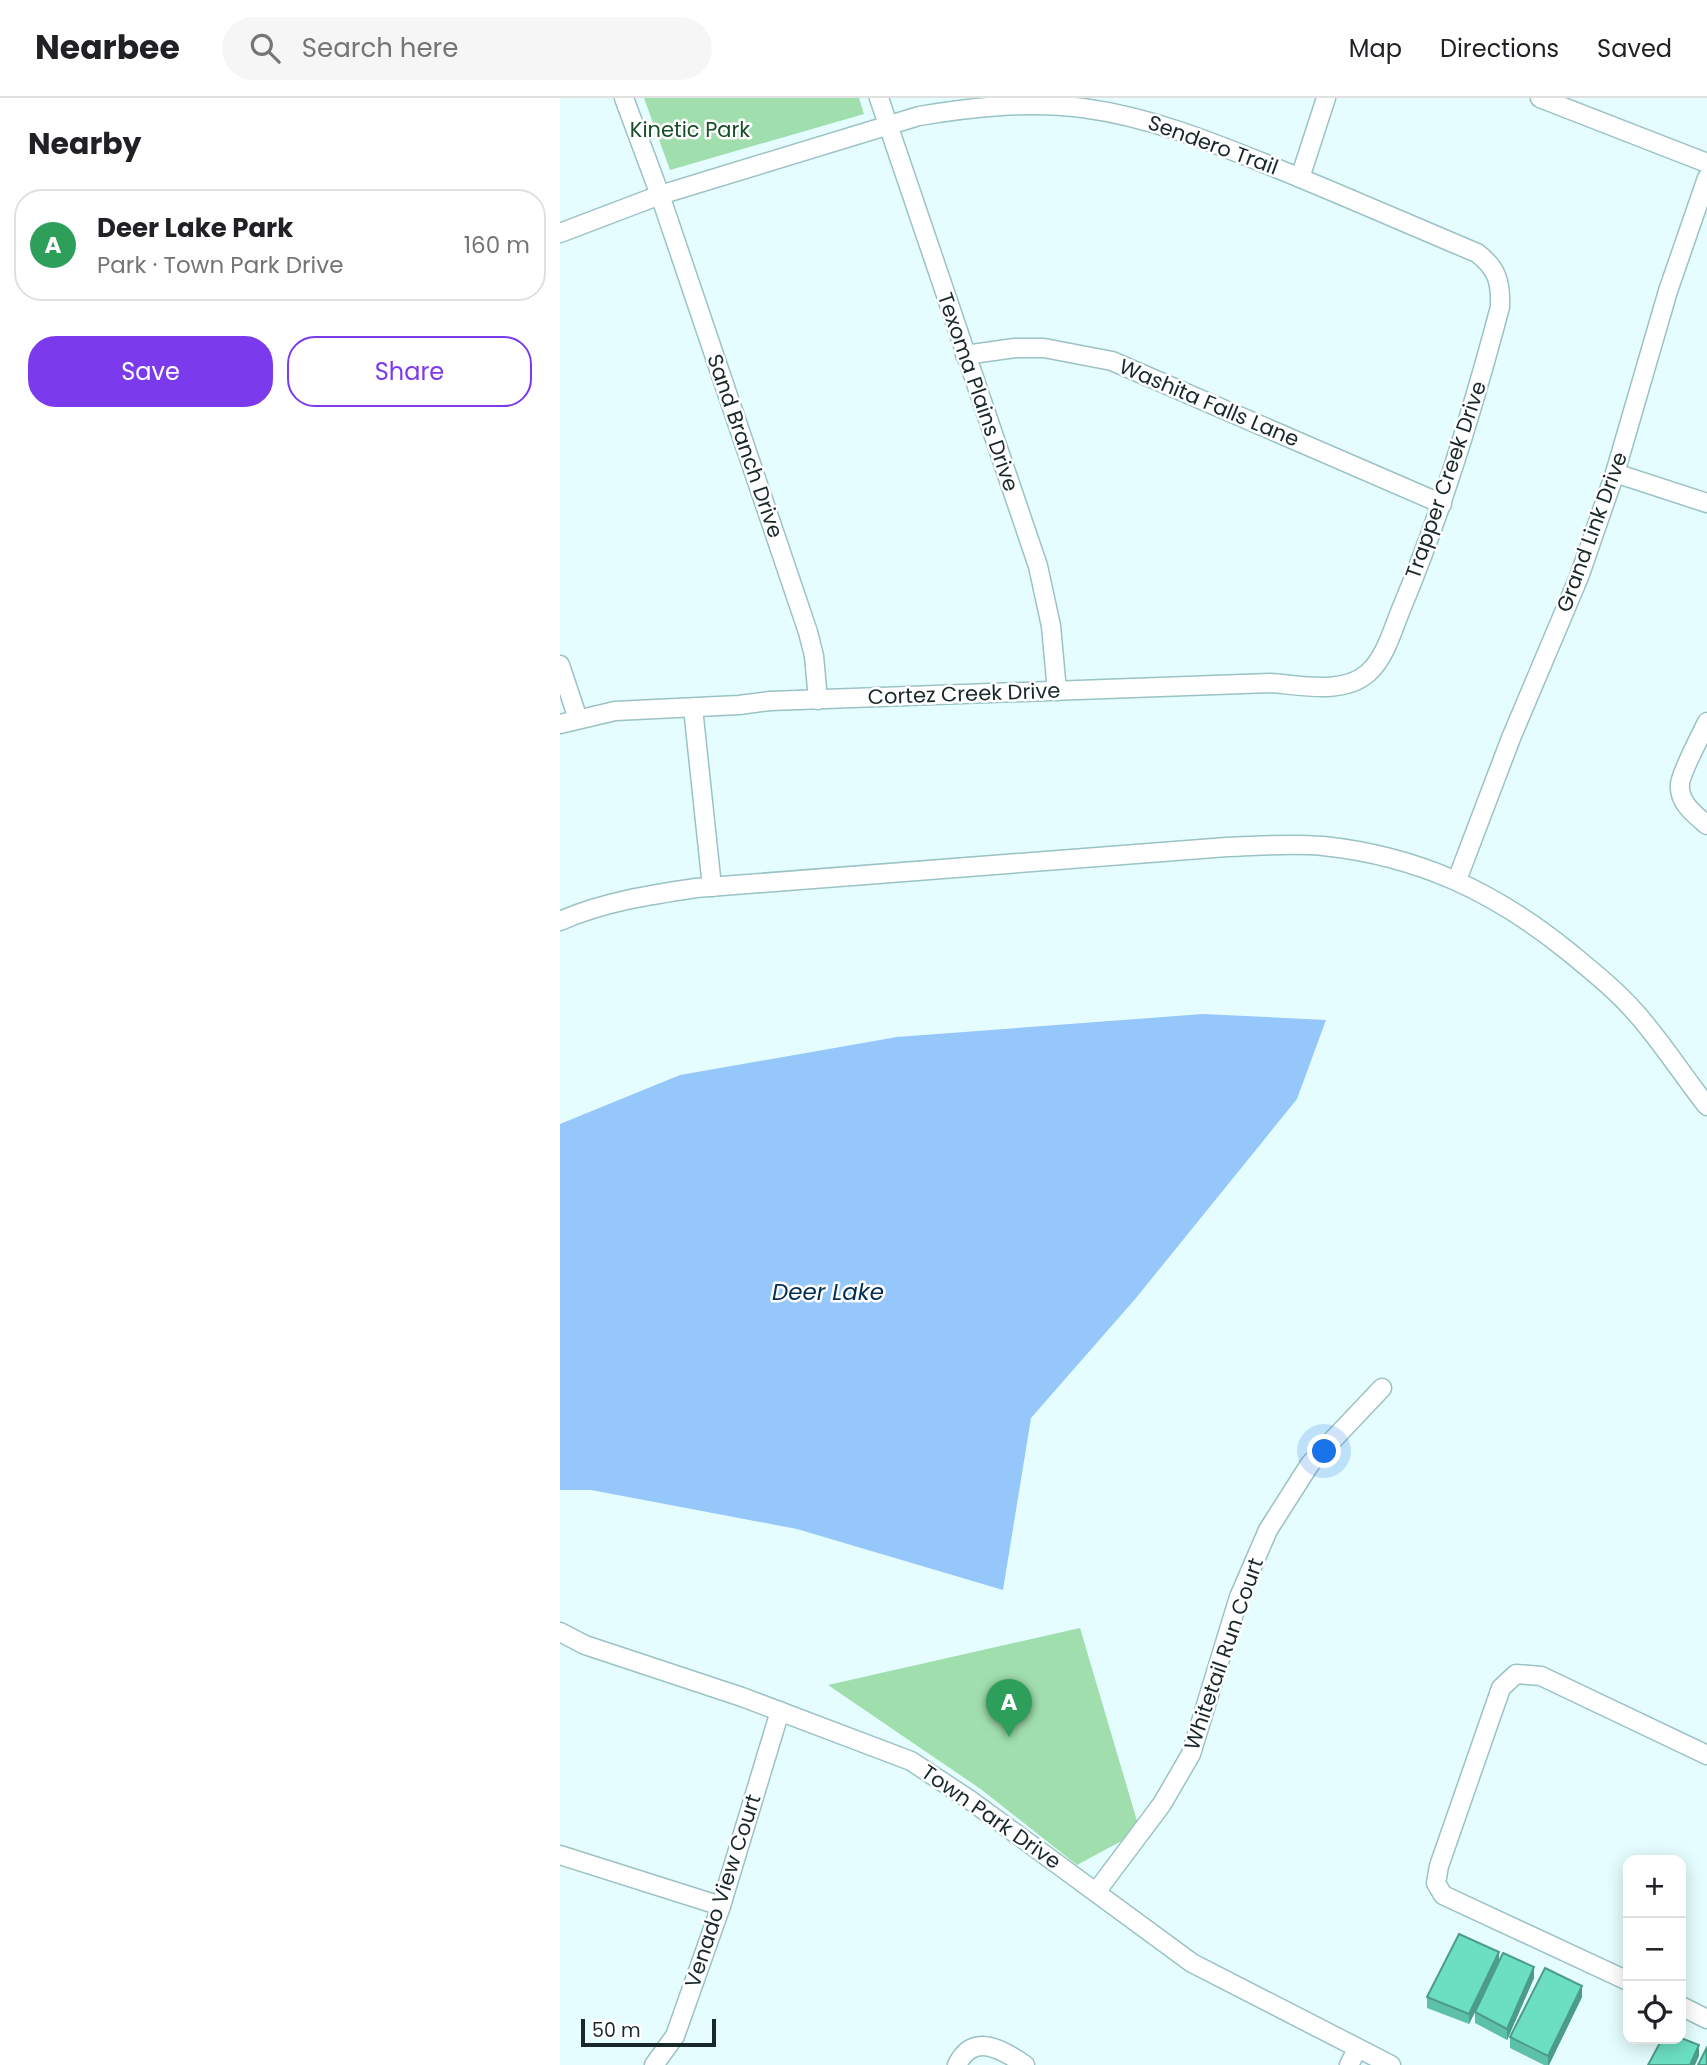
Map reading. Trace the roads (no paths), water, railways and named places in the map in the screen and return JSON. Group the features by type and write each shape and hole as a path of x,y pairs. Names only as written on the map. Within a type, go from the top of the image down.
{"street":[{"name":"Sand Branch Drive","path":"624,98 660,195 808,632 814,656 818,700"},
{"name":"Texoma Plains Drive","path":"879,98 1038,566 1051,626 1057,691"},
{"path":"1300,178 1326,98"},
{"path":"1540,98 1707,163"},
{"name":"Sendero Trail","path":"560,233 660,195 919,116 962,108 1081,108 1135,117 1189,133 1300,178 1477,253 1491,264 1497,279"},
{"name":"Grand Link Drive","path":"1457,880 1511,738 1579,577 1615,473 1668,291 1707,178"},
{"name":"Trapper Creek Drive","path":"1368,673 1382,654 1442,504 1462,445 1500,307 1501,293 1497,279"},
{"name":"Washita Falls Lane","path":"965,355 1016,348 1044,348 1112,361 1442,504"},
{"path":"1615,473 1707,503"},
{"path":"560,665 578,719"},
{"name":"Cortez Creek Drive","path":"560,724 615,711 818,700 1270,683 1330,687 1350,683 1368,673"},
{"path":"693,708 712,887"},
{"path":"1707,722 1679,783 1683,800 1696,817 1707,825"},
{"path":"560,922 580,912 630,898 712,887 887,875 1120,854 1280,845 1322,846 1375,854 1457,880 1531,922 1601,979 1635,1012 1707,1106"},
{"name":"Whitetail Run Court","path":"1096,1892 1162,1804 1191,1754 1239,1597 1268,1530 1310,1464 1382,1388"},
{"name":"Town Park Drive","path":"560,1632 584,1644 780,1711 911,1761 970,1800 1192,1963 1353,2057 1391,2065"},
{"path":"1623,1979 1453,1901 1443,1895 1436,1884 1439,1866 1501,1688 1516,1674 1541,1676 1707,1755"},
{"name":"Venado View Court","path":"654,2065 675,2036 721,1906 780,1711"},
{"path":"560,1855 721,1906"},
{"path":"1686,2008 1707,2019"},
{"path":"957,2065 962,2054 977,2046 1004,2051 1025,2065"}],"water":[{"name":"Deer Lake","path":"1203,1014 1326,1020 1297,1099 1136,1298 1031,1418 1003,1590 797,1529 591,1490 560,1490 560,1124 680,1075 897,1037"}],"place":[{"name":"Deer Lake Park","path":"1009,1737"}],"park label":[{"name":"Kinetic Park","path":"690,130"}]}
